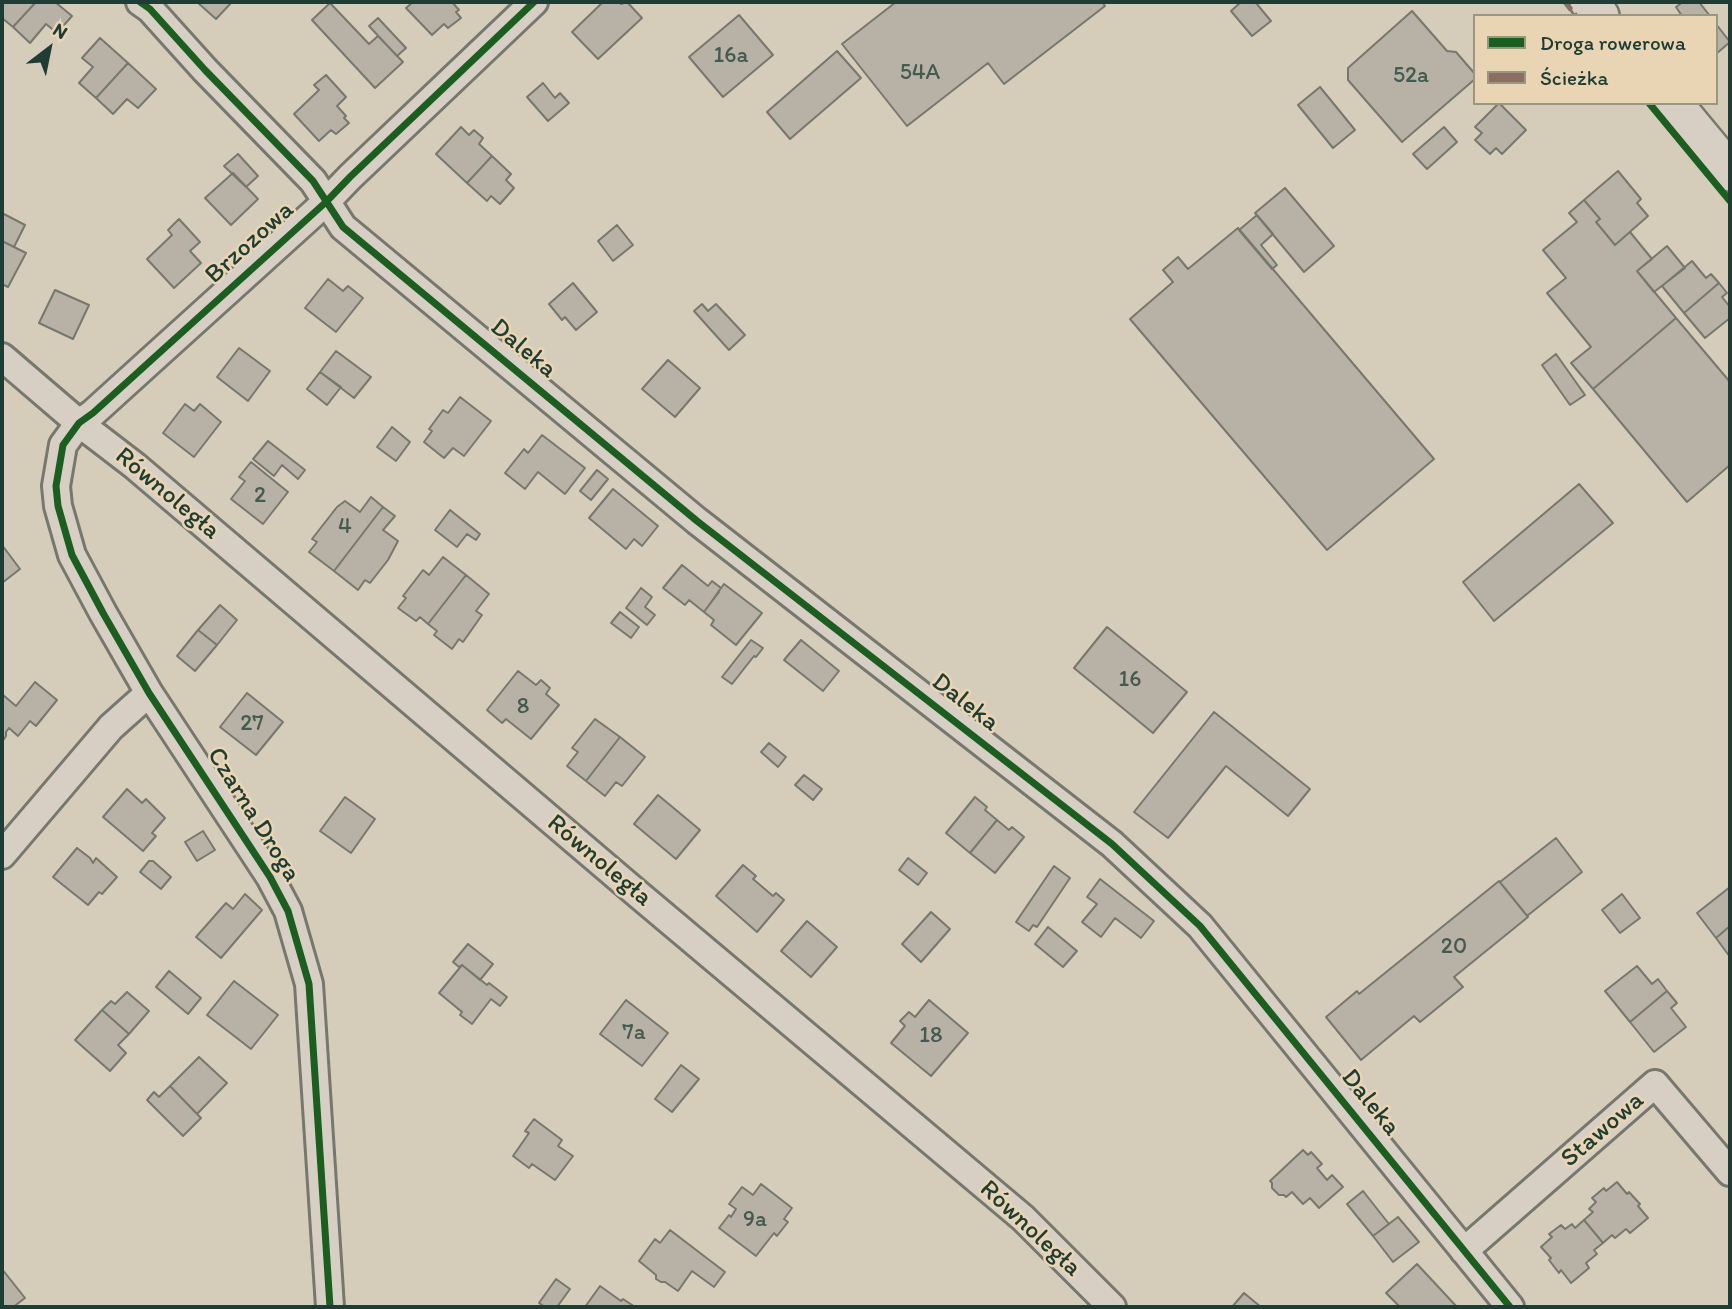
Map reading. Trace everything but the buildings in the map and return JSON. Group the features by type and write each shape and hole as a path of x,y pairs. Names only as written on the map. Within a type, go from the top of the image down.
{"main road":[{"path":"1675,105 1730,172"}],"street":[{"name":"Daleka","path":"140,2 150,9 313,181 343,228 697,520 1112,844 1200,926 1510,1307"},
{"name":"Brzozowa","path":"79,422 138,373 326,202 534,2"},
{"path":"2,357 79,422"},
{"name":"Czarna Droga","path":"79,422 63,445 56,486 58,506 72,555 149,693 270,877 288,911 309,984 330,1307"},
{"name":"Równoległa","path":"79,422 135,466 1023,1218 1112,1307"},
{"path":"2,855 111,726 149,693"},
{"name":"Stawowa","path":"1464,1251 1655,1084 1730,1172"}],"marked path":[{"path":"1565,2 1574,14"}],"cycle path":[{"path":"140,2 150,9 313,181 343,227 697,521 1112,844 1200,926 1510,1307"},
{"path":"330,1307 309,984 288,911 270,877 149,693 103,613 72,555 58,506 56,486 63,445 79,423 326,202 534,2"},
{"path":"1651,105 1730,201"}]}
